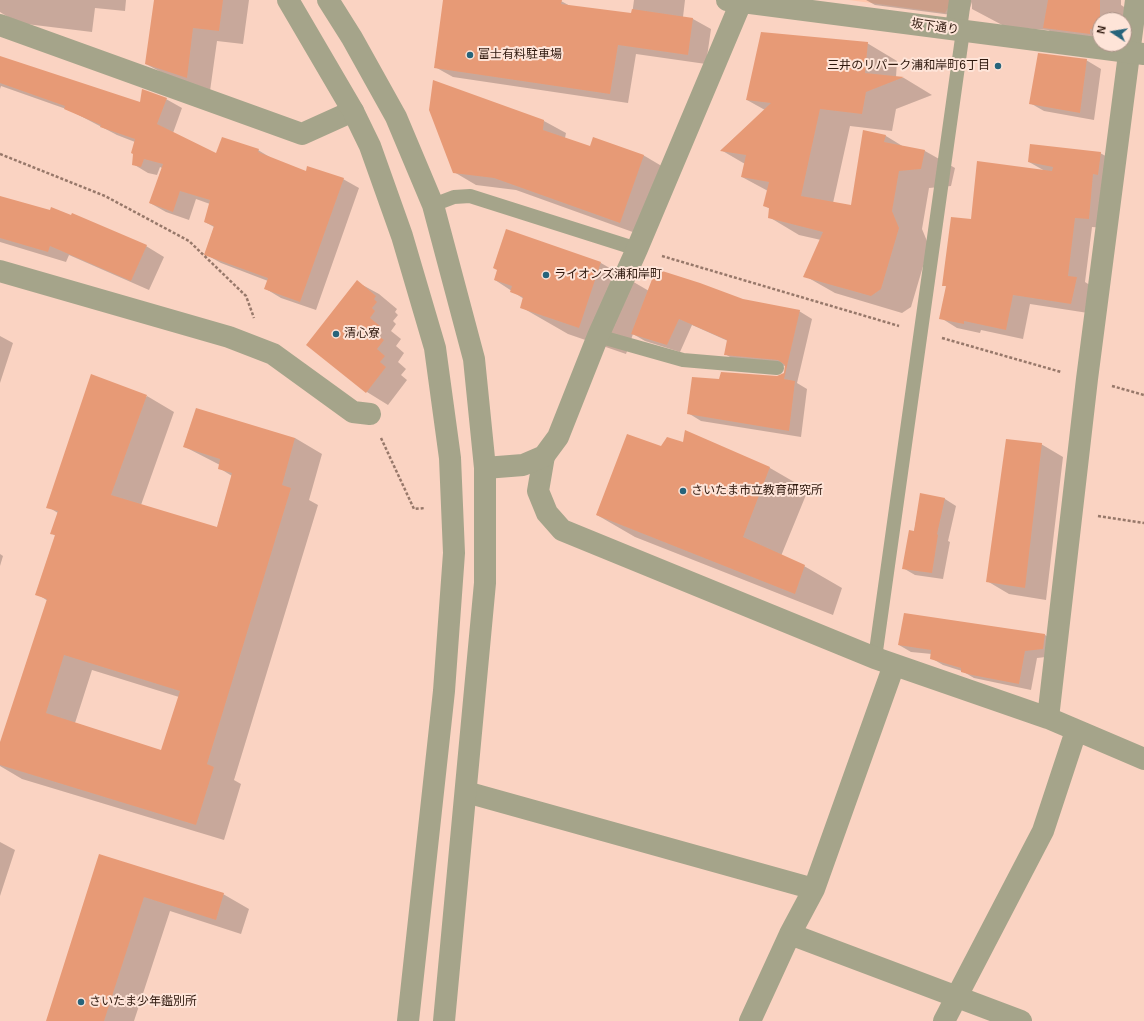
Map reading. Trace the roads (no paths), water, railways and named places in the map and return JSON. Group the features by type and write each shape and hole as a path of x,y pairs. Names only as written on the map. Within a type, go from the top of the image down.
{"street":[{"path":"288,0 353,111 370,146 402,236 435,348 450,458 454,553 445,683 408,1021"},
{"path":"328,0 352,38 396,117 433,205 474,359 486,468 485,583 444,1021"},
{"path":"960,0 960,30"},
{"path":"1048,718 1087,379 1137,53 1136,0"},
{"path":"736,1 637,249 598,336 558,437 544,456 538,491 547,513 562,530 884,662 1048,718 1144,759"},
{"name":"坂下通り","path":"736,1 1137,53"},
{"path":"0,25 302,134 353,111"},
{"path":"0,272 229,338 273,354 353,412 370,414"},
{"path":"486,468 523,465 544,456"},
{"path":"750,1021 790,934 814,889 884,662"},
{"path":"944,1021 1043,831 1076,731"},
{"path":"466,792 814,889"},
{"path":"790,934 1021,1021"}],"lane":[{"path":"884,662 920,332 960,30"},
{"path":"433,205 454,197 470,196 637,249"},
{"path":"598,336 682,360 777,368"}],"place":[{"name":"富士有料駐車場","path":"470,55"},
{"name":"三井のリパーク浦和岸町6丁目","path":"998,66"},
{"name":"ライオンズ浦和岸町","path":"546,275"},
{"name":"清心寮","path":"336,334"},
{"name":"さいたま市立教育研究所","path":"683,491"},
{"name":"さいたま少年鑑別所","path":"81,1002"}]}
